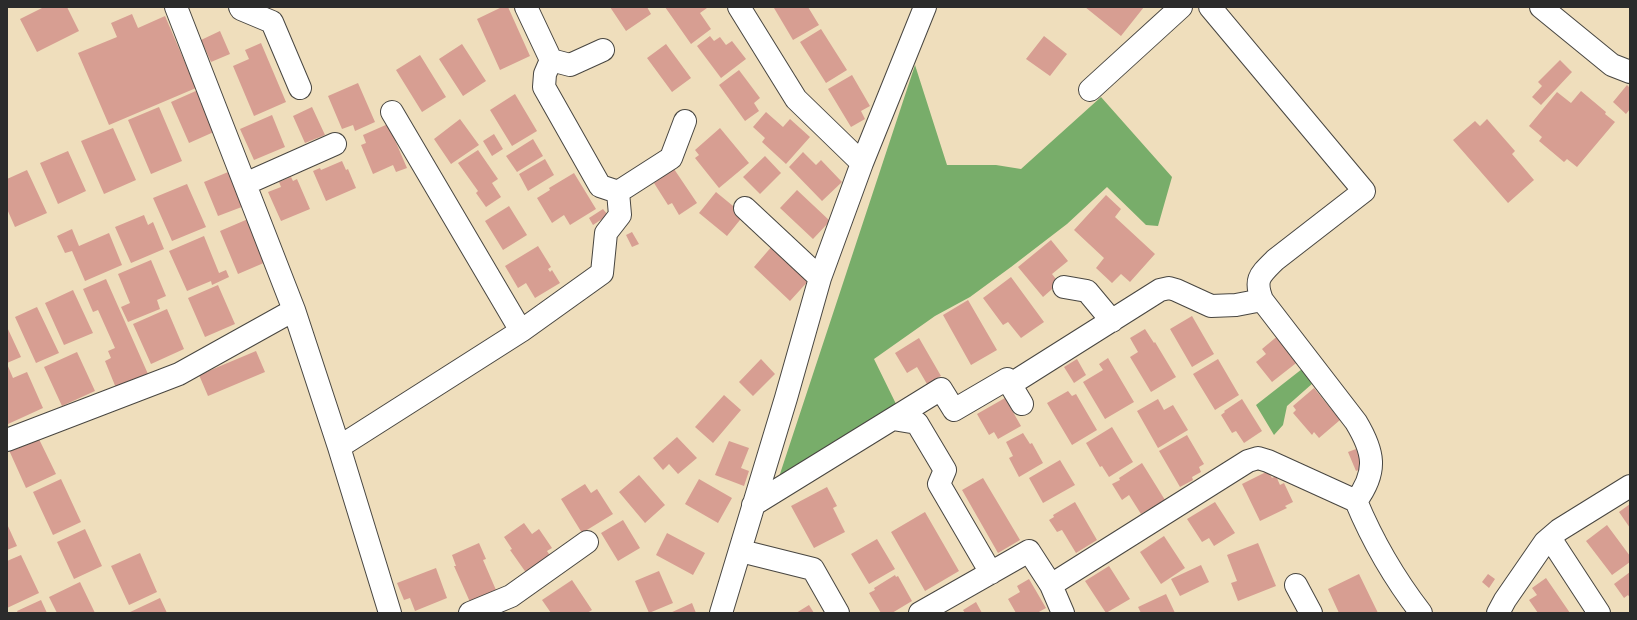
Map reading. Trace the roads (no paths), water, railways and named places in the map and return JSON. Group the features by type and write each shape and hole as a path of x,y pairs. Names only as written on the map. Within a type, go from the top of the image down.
{"street":[{"path":"176,7 294,310 339,447 390,613"},
{"path":"240,7 272,22 300,88"},
{"path":"526,7 551,60"},
{"path":"739,7 796,99 862,163"},
{"path":"722,613 820,278 862,163 926,7"},
{"path":"1090,90 1181,7"},
{"path":"1210,7 1364,191 1275,260 1265,270 1258,281 1258,290 1262,300 1356,422 1365,436 1370,450 1372,467 1366,488 1356,502"},
{"path":"1541,7 1612,65 1630,72"},
{"path":"551,60 570,65 603,50"},
{"path":"551,60 544,74 544,87 600,186 618,192"},
{"path":"392,112 521,331"},
{"path":"618,192 671,158 685,121"},
{"path":"245,184 335,144"},
{"path":"339,447 521,331 602,273 606,233 620,215 618,192"},
{"path":"745,208 820,278"},
{"path":"1064,287 1087,291 1112,321"},
{"path":"1011,384 1160,290 1168,288 1176,290 1211,306 1236,305 1262,300"},
{"path":"7,440 179,374 294,310"},
{"path":"753,505 941,389 954,410 1007,379 1022,404"},
{"path":"894,419 917,423 945,470 939,484 991,573"},
{"path":"1051,585 1248,461 1258,458 1268,461 1356,502 1370,534 1402,588 1421,613"},
{"path":"1498,613 1545,542 1630,486"},
{"path":"1550,538 1599,613"},
{"path":"470,613 511,596 588,542"},
{"path":"741,551 813,569 838,613"},
{"path":"920,613 1028,551 1051,585 1063,613"},
{"path":"1296,585 1311,613"}]}
